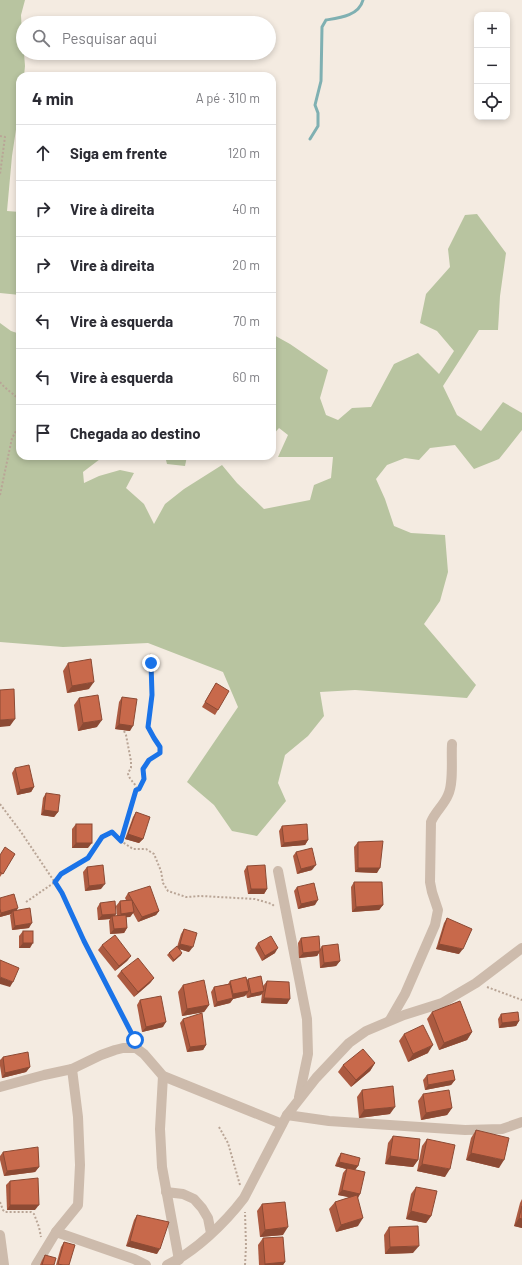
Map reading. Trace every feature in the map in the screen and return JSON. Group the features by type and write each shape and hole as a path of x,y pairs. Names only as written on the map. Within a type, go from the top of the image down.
{"street":[{"path":"390,1020 405,994 438,915 430,882 431,822 448,795 452,784 452,744"},
{"path":"278,871 307,1019 308,1054 298,1099"},
{"path":"166,1265 179,1260 211,1233 224,1221 244,1198 287,1115 298,1099 349,1043 366,1030 442,1002 476,983 522,948"},
{"path":"0,1087 72,1069 115,1050 123,1048 136,1048 144,1054 163,1076 282,1124"},
{"path":"36,1265 56,1232 78,1205 80,1165 78,1117 72,1069"},
{"path":"163,1076 160,1129 162,1167 179,1260"},
{"path":"287,1115 329,1121 464,1130 502,1128 522,1122"},
{"path":"166,1192 183,1194 194,1199 208,1218 211,1233"},
{"path":"56,1232 134,1259 146,1265"},
{"path":"0,1235 4,1265"}],"path":[{"path":"0,136 5,136 0,174"},
{"path":"0,382 16,396"},
{"path":"0,495 12,438 16,431"},
{"path":"136,790 139,789 144,779 143,769 149,760 160,753 160,747 148,727 152,695 150,652"},
{"path":"121,841 136,790 134,782 128,777 128,773 131,768 131,761 124,731"},
{"path":"0,804 21,832 62,893 84,941 135,1040 136,1048"},
{"path":"26,902 55,882 61,874 88,858 102,837 112,832 121,841 133,849 146,848 154,854 161,871 163,883 168,891 186,897 201,896 255,899 272,904 286,914"},
{"path":"476,983 522,1000"},
{"path":"220,1127 228,1143 244,1198 246,1226 245,1265"},
{"path":"0,1202 5,1212 31,1212 34,1214 39,1226 44,1252"}],"green space":[{"path":"0,0 25,0 21,16 16,16 16,60 25,60 25,66 24,72 16,72 16,130 7,211 16,212 16,295 0,293"},
{"path":"477,214 506,253 500,296 498,330 479,330 443,386 457,415 481,431 503,402 522,413 522,430 499,459 474,469 455,445 430,448 419,460 405,458 387,465 376,479 385,499 394,526 411,533 445,535 448,572 440,601 424,624 476,685 467,698 355,690 320,692 324,716 308,736 285,755 278,783 286,801 257,836 232,831 214,805 187,782 238,707 223,672 148,643 63,647 0,642 0,323 16,333 16,460 99,460 83,472 84,483 99,476 120,470 134,473 126,488 144,504 154,524 165,504 184,489 222,465 237,483 264,509 310,500 314,485 331,478 333,457 278,457 288,435 279,428 276,431 276,336 328,370 320,398 326,415 338,420 352,408 371,407 394,364 418,353 439,374 454,351 437,331 420,323 426,294 450,267 448,249 465,215"},
{"path":"166,460 186,460 185,466 167,464"}],"building":[{"path":"91,659 94,682 72,686 68,663"},
{"path":"216,683 229,691 218,710 205,702"},
{"path":"14,689 15,719 0,720 0,690"},
{"path":"98,695 102,720 83,723 79,698"},
{"path":"122,697 137,699 133,726 119,724"},
{"path":"29,765 34,787 20,790 15,768"},
{"path":"46,793 60,795 58,812 44,810"},
{"path":"136,812 150,817 143,839 128,834"},
{"path":"76,824 92,824 92,843 76,843"},
{"path":"307,824 308,840 284,843 282,826"},
{"path":"383,841 380,868 358,868 358,842"},
{"path":"5,847 15,854 3,874 0,872 0,855"},
{"path":"312,848 316,865 301,869 296,852"},
{"path":"103,865 105,884 89,886 87,867"},
{"path":"265,865 267,889 251,889 247,866"},
{"path":"354,882 382,882 383,905 356,907"},
{"path":"314,883 318,900 301,904 297,887"},
{"path":"150,886 159,911 142,917 128,893"},
{"path":"14,894 18,908 1,913 0,898"},
{"path":"132,900 134,912 121,914 120,901"},
{"path":"115,901 116,914 102,915 100,903"},
{"path":"30,908 32,923 15,926 13,911"},
{"path":"126,915 127,928 114,929 112,916"},
{"path":"447,918 472,929 463,949 439,944"},
{"path":"184,929 197,933 193,947 180,944"},
{"path":"23,931 33,931 33,943 23,943"},
{"path":"115,935 131,956 119,966 102,945"},
{"path":"271,936 278,948 265,956 258,943"},
{"path":"319,936 320,951 303,953 301,938"},
{"path":"338,944 340,961 324,963 322,946"},
{"path":"177,946 182,953 174,960 169,953"},
{"path":"138,958 154,978 138,992 121,971"},
{"path":"0,960 19,968 13,982 0,977"},
{"path":"261,976 264,991 251,994 248,979"},
{"path":"246,977 249,991 233,994 230,981"},
{"path":"204,980 209,1005 187,1009 183,985"},
{"path":"267,981 289,982 290,999 264,998"},
{"path":"230,984 233,998 217,1002 214,987"},
{"path":"161,996 166,1022 146,1027 140,1000"},
{"path":"460,1001 472,1032 444,1043 432,1012"},
{"path":"518,1012 519,1021 502,1023 501,1014"},
{"path":"202,1013 206,1045 190,1047 183,1019"},
{"path":"423,1025 433,1045 413,1054 404,1034"},
{"path":"363,1049 375,1063 356,1080 343,1065"},
{"path":"28,1052 30,1067 5,1073 3,1057"},
{"path":"453,1070 455,1080 428,1085 427,1075"},
{"path":"393,1086 395,1107 364,1110 362,1090"},
{"path":"449,1090 452,1108 426,1113 423,1094"},
{"path":"476,1130 509,1138 504,1160 471,1153"},
{"path":"393,1136 420,1139 418,1160 390,1156"},
{"path":"427,1139 455,1145 450,1169 422,1164"},
{"path":"38,1147 39,1167 7,1171 3,1152"},
{"path":"341,1153 360,1158 358,1166 339,1162"},
{"path":"347,1168 365,1172 360,1194 342,1190"},
{"path":"38,1178 39,1205 10,1205 10,1181"},
{"path":"416,1187 437,1191 431,1216 411,1211"},
{"path":"357,1195 363,1218 341,1225 335,1202"},
{"path":"285,1202 288,1227 265,1230 262,1204"},
{"path":"522,1206 522,1219 519,1218"},
{"path":"137,1215 169,1222 160,1249 130,1241"},
{"path":"418,1226 419,1246 390,1247 389,1227"},
{"path":"283,1237 285,1262 265,1264 263,1238"},
{"path":"64,1242 75,1245 69,1265 58,1264"},
{"path":"45,1255 56,1258 54,1265 42,1265"}],"waterway":[{"path":"310,139 318,126 318,113 315,105 321,81 322,27 326,20 353,13 361,5 363,0"}],"route":[{"path":"135,1040 84,941 62,893 55,882 61,874 72,869 88,858 102,837 112,832 121,841 136,790 139,789 144,779 143,769 149,760 160,753 160,747 148,727 152,695 151,663"}]}
